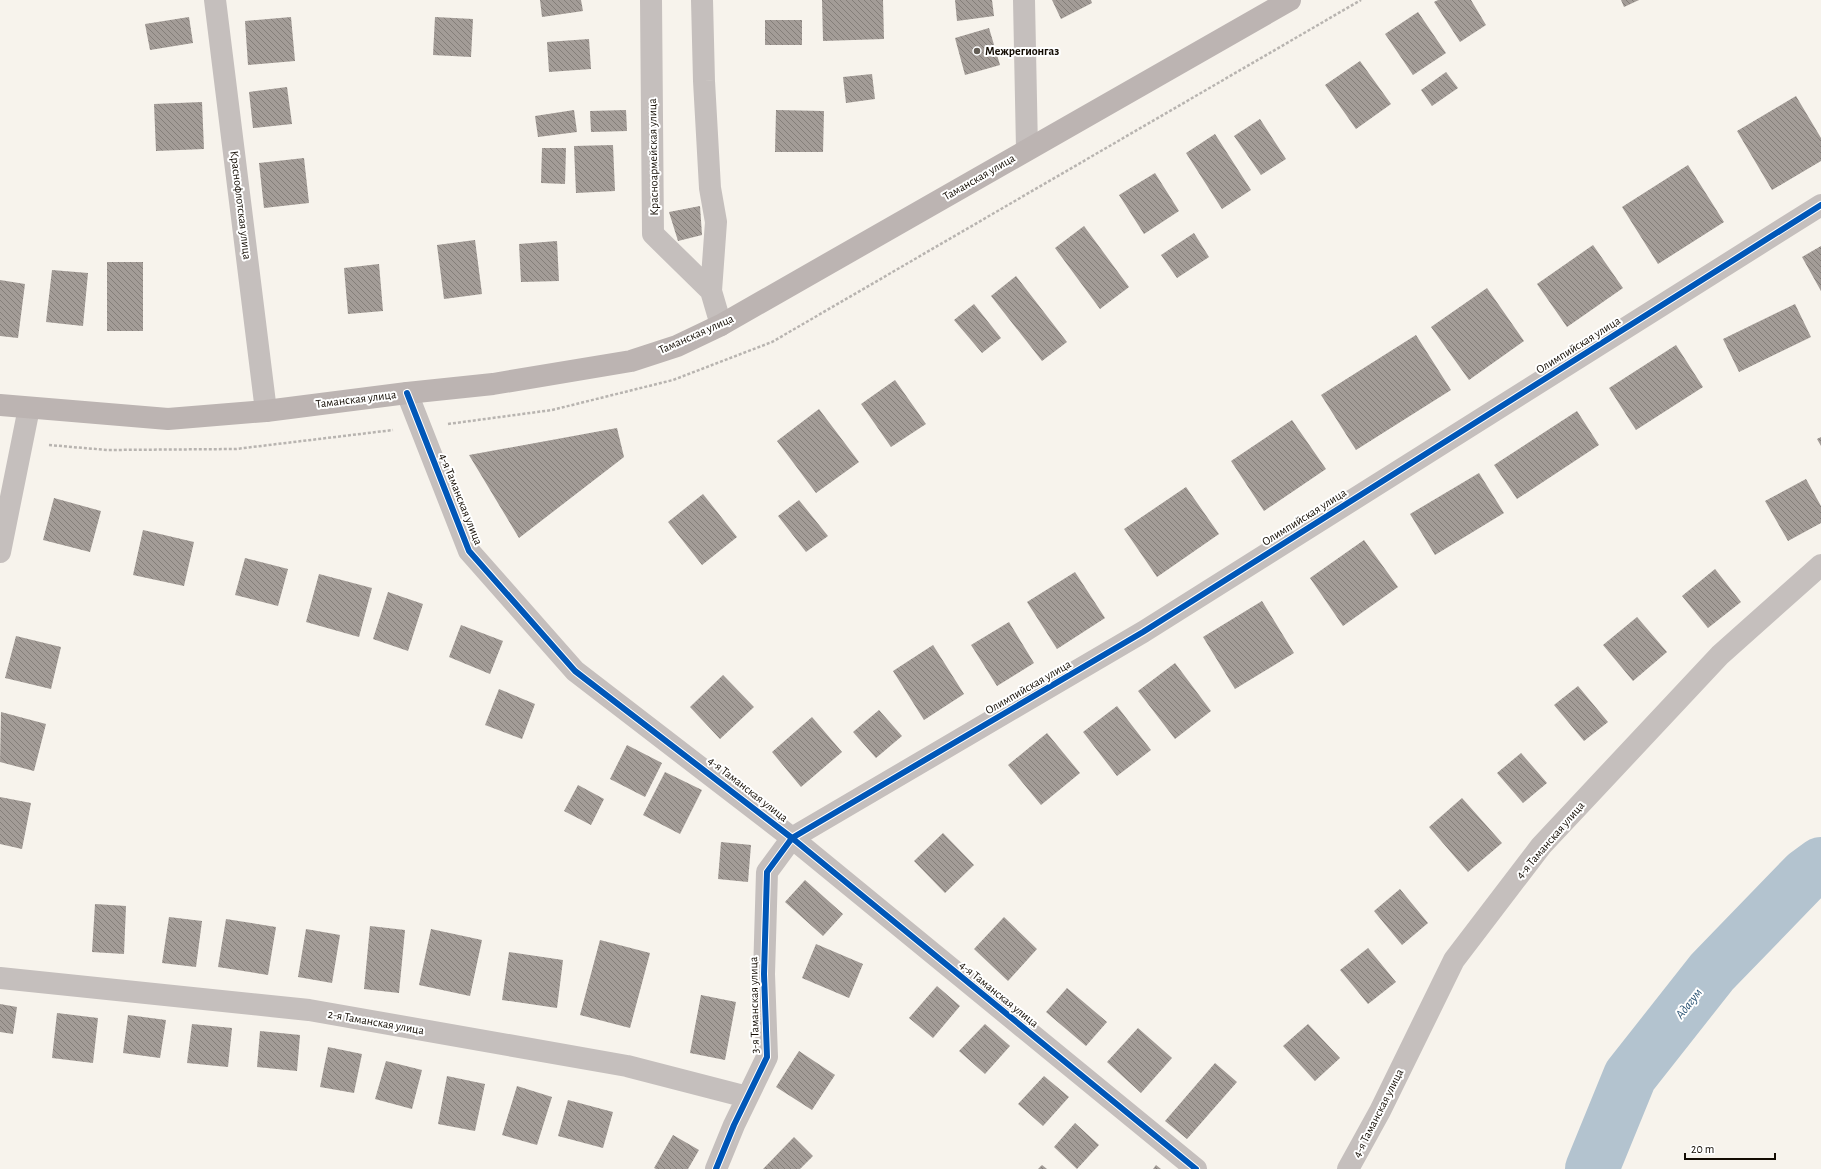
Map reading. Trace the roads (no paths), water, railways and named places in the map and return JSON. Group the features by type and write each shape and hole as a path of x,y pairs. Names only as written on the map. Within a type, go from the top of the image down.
{"main road":[{"name":"Таманская улица","path":"0,405 168,419 266,411 406,393 493,384 631,361 677,346 721,325 1290,0"}],"street":[{"name":"Краснофлотская улица","path":"215,0 266,411"},
{"name":"Красноармейская улица","path":"651,0 653,234 711,291"},
{"name":"Красноармейская улица","path":"702,0 704,81 710,188 716,222 711,291 721,325"},
{"path":"1024,0 1027,149"},
{"name":"Олимпийская улица","path":"792,838 1143,632 1821,204"},
{"name":"4-я Таманская улица","path":"406,393 469,551 575,671 792,838 1196,1169"},
{"path":"0,552 29,408"},
{"name":"4-я Таманская улица","path":"1348,1169 1380,1111 1454,960 1541,846 1720,655 1821,565"},
{"name":"3-я Таманская улица","path":"716,1169 734,1125 767,1057 764,974 767,872 792,838"},
{"name":"2-я Таманская улица","path":"0,978 309,1010 627,1066 748,1097"}],"waterway":[{"name":"Адагум","path":"1592,1169 1630,1076 1712,972 1806,875 1821,864"}],"place":[{"name":"Межрегионгаз","path":"977,51"}]}
